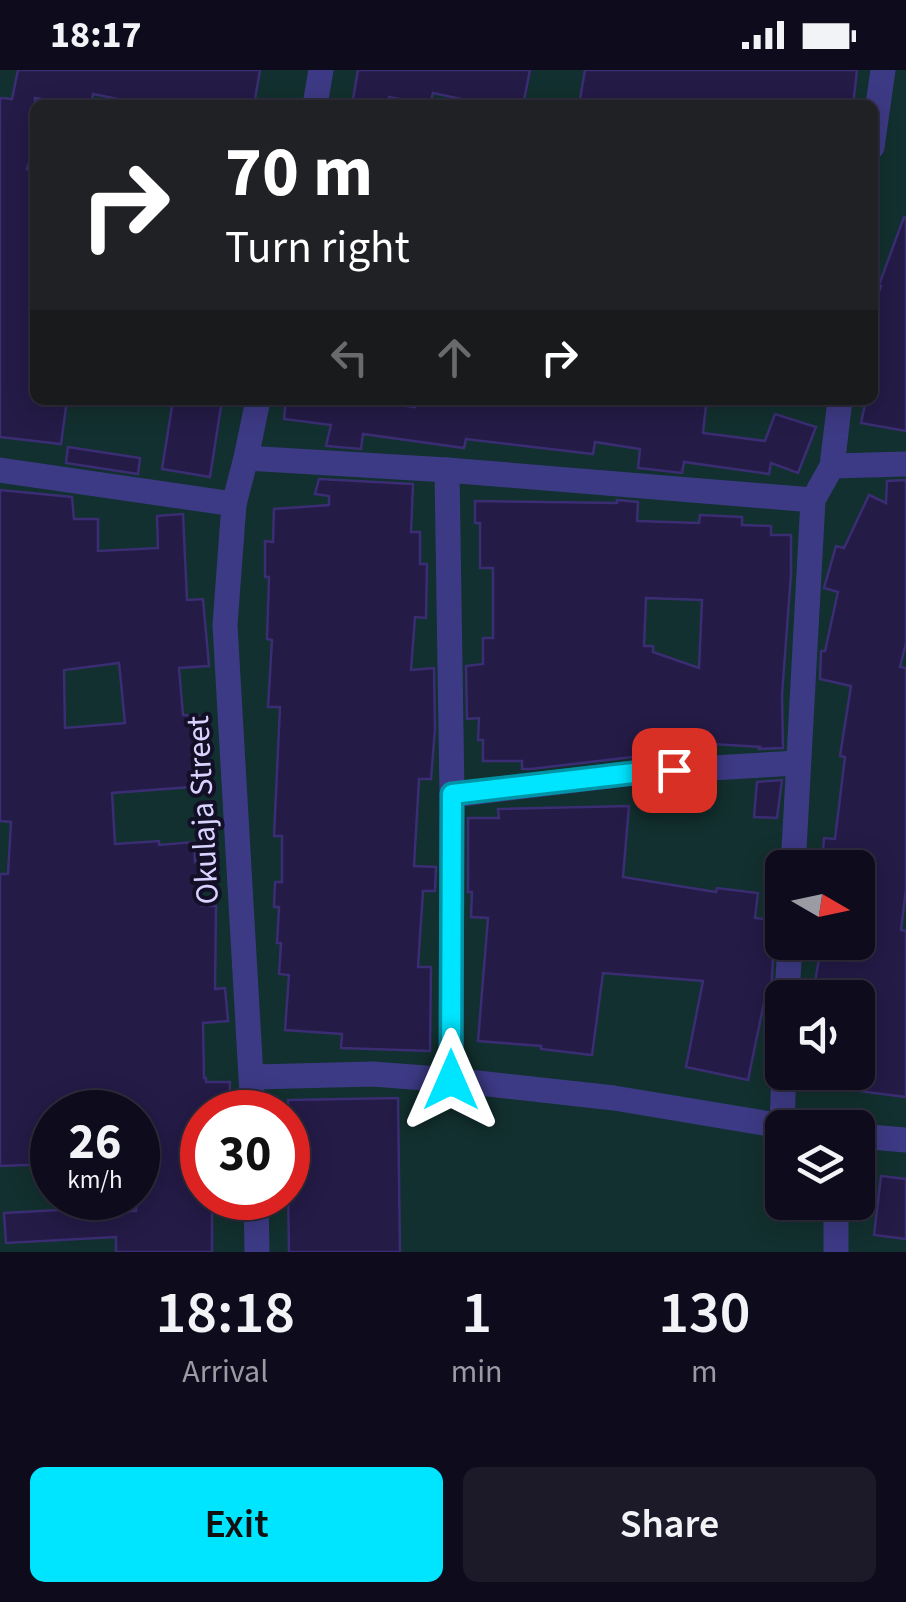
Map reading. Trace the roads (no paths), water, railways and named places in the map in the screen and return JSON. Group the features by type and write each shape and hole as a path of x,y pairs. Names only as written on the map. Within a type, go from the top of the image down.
{"street":[{"path":"316,100 321,70"},
{"path":"878,105 883,70"},
{"name":"Okulaja Street","path":"252,1090 225,625 234,504 257,405"},
{"path":"794,850 814,500 832,466 839,405"},
{"path":"246,458 814,500"},
{"path":"832,466 906,464"},
{"path":"0,470 234,504"},
{"path":"447,470 451,1080"},
{"path":"452,794 642,772 798,763"},
{"path":"252,1077 373,1074 451,1080 614,1098 765,1122"},
{"path":"875,1137 906,1140"},
{"path":"257,1220 258,1252"},
{"path":"836,1220 836,1252"}]}
